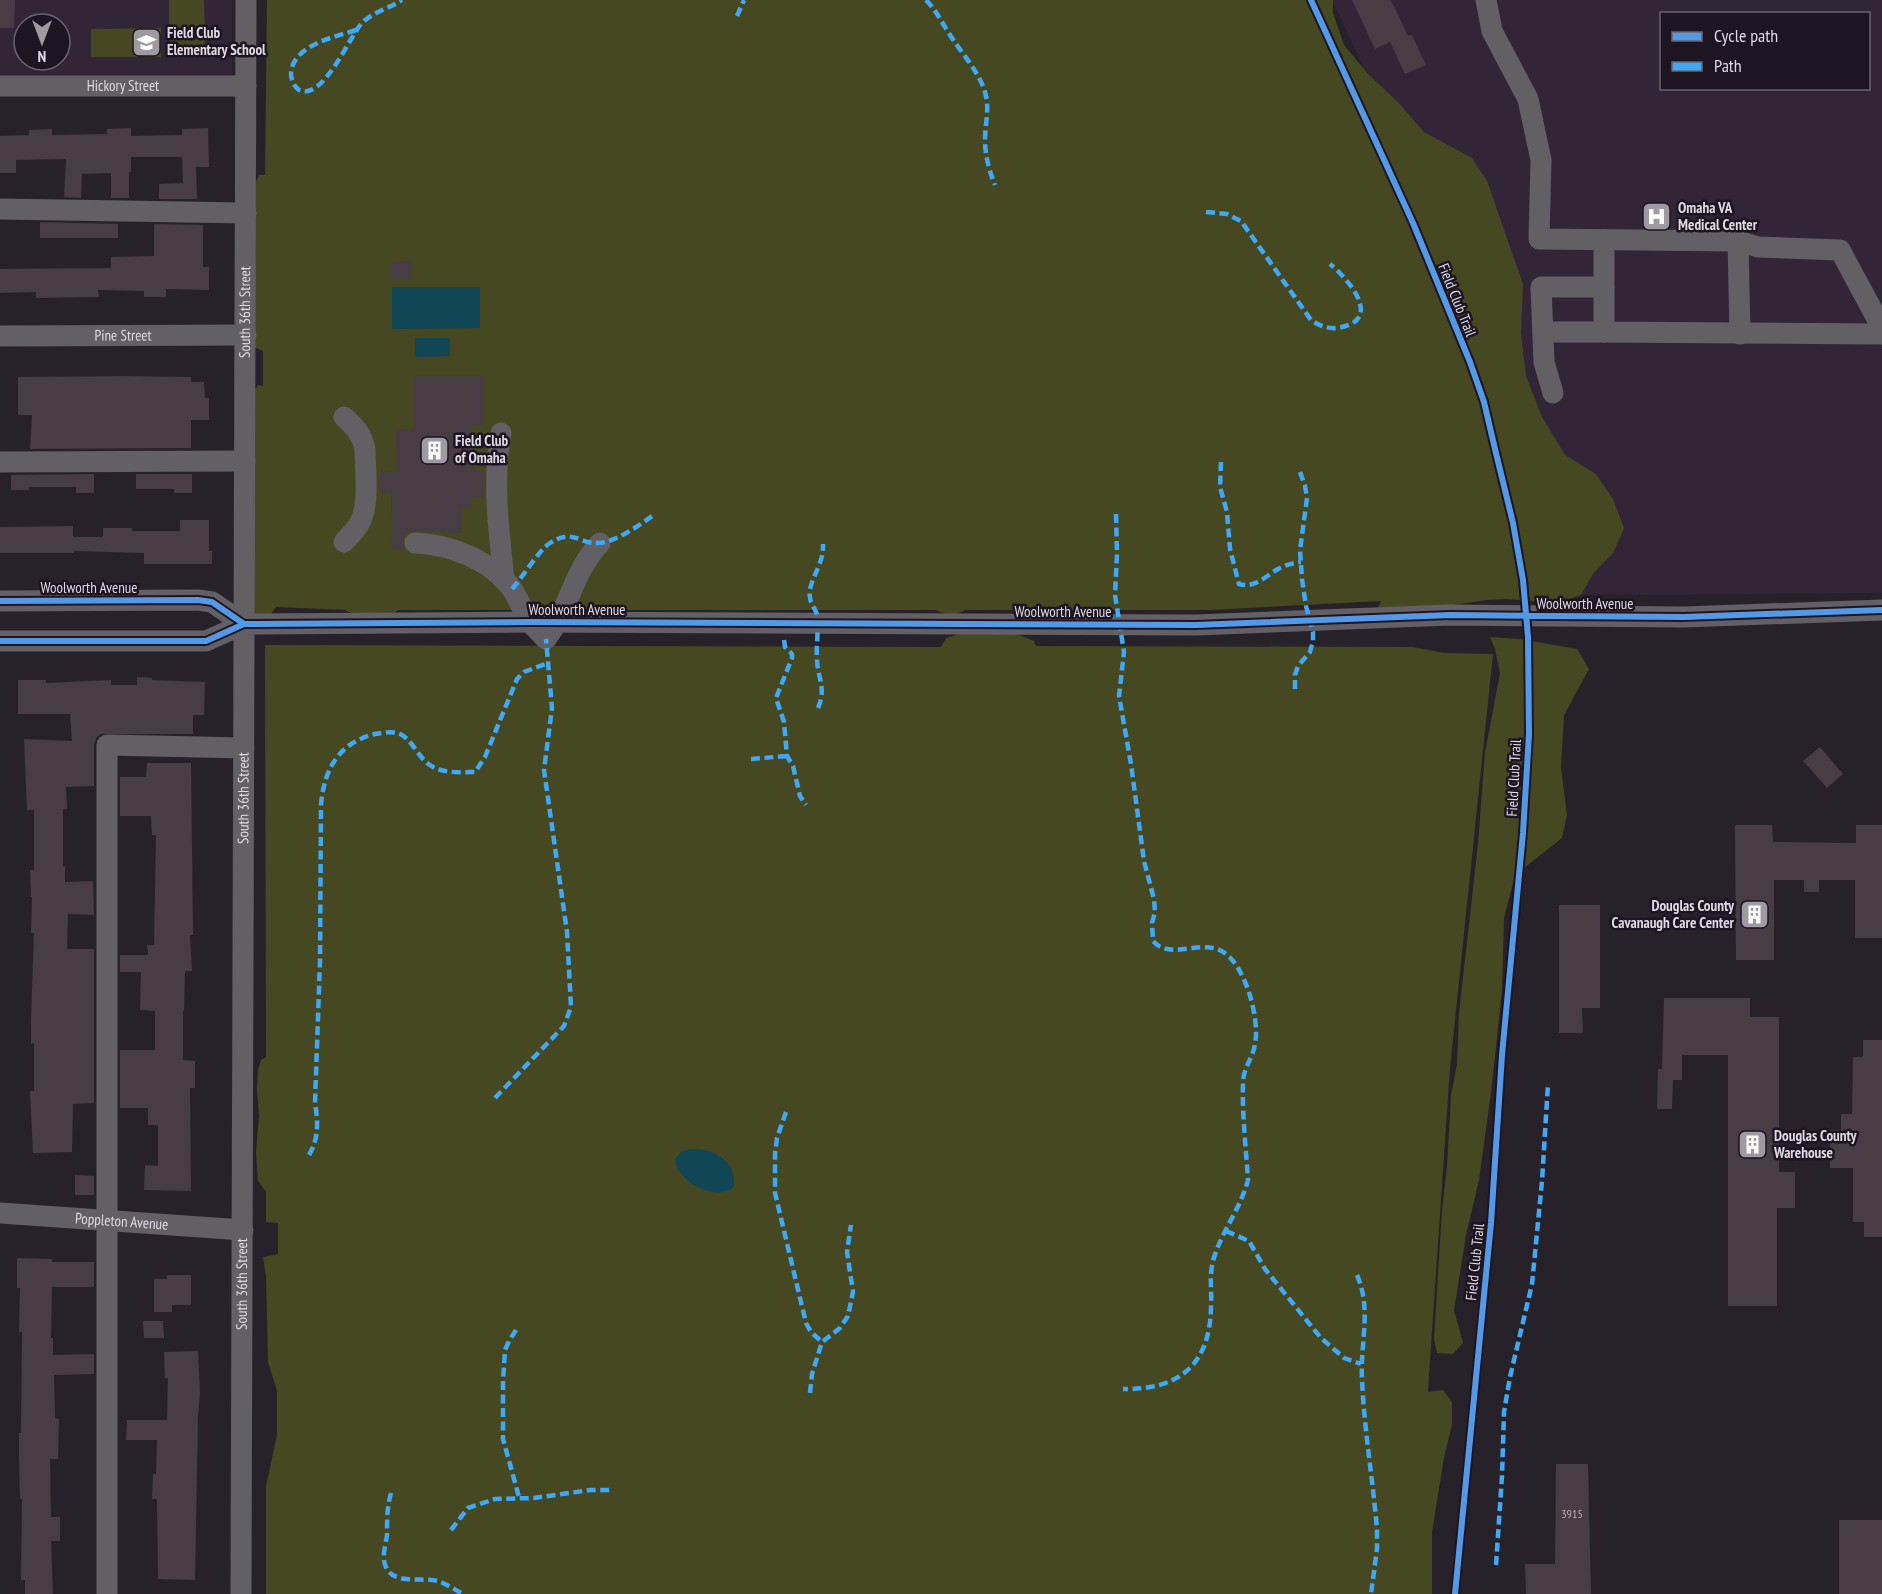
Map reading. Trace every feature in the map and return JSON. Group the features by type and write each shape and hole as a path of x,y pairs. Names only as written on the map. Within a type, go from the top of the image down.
{"street":[{"name":"South 36th Street","path":"241,1594 246,0"},
{"path":"1486,0 1492,31 1528,99 1541,160 1539,239 1738,241 1758,247 1840,250 1882,328"},
{"name":"Hickory Street","path":"0,86 246,86"},
{"path":"0,209 246,213"},
{"path":"1604,240 1604,332"},
{"path":"1738,241 1740,334"},
{"path":"1553,393 1544,362 1541,287 1604,287"},
{"path":"1543,332 1882,334"},
{"name":"Pine Street","path":"0,336 246,335"},
{"path":"344,417 356,428 364,441 366,501 360,524 344,542"},
{"path":"501,433 498,451 498,520 504,580"},
{"path":"0,462 245,461"},
{"path":"415,543 434,543 464,553 485,565 512,589 530,622"},
{"path":"559,622 576,578 600,543"},
{"name":"Woolworth Avenue","path":"0,601 198,600 212,602 244,624"},
{"name":"Woolworth Avenue","path":"0,641 206,641 244,624 559,622 1196,625 1450,615 1684,617 1882,610"},
{"path":"107,1594 107,745 244,748"},
{"name":"Poppleton Avenue","path":"0,1213 243,1230"}],"shaded area":[{"name":"Field Club Elementary School","path":"0,0 232,0 232,76 0,77"},
{"name":"Omaha VA Medical Center","path":"1332,0 1882,0 1882,593 1583,595 1551,545 1492,345"}],"green space":[{"path":"169,0 204,0 205,47 169,47"},
{"path":"267,0 1333,0 1333,13 1344,45 1368,74 1398,102 1424,132 1472,158 1487,181 1523,284 1521,333 1526,376 1542,417 1565,455 1596,474 1613,499 1624,528 1613,553 1593,574 1581,595 1564,601 1487,600 1433,608 1378,608 1381,601 1210,610 965,610 951,614 936,610 398,610 391,616 355,615 345,610 276,607 271,614 258,616 248,609 250,397 258,385 263,386 263,351 251,346 255,184 259,175 265,175"},
{"path":"161,28 161,57 91,57 91,29"},
{"path":"966,632 1016,634 1034,641 1036,646 1413,647 1444,653 1493,654 1450,1068 1429,1375 1428,1392 1443,1390 1452,1402 1452,1424 1432,1532 1432,1594 266,1594 266,1486 277,1435 277,1391 268,1362 266,1276 263,1257 278,1254 278,1223 266,1222 266,1192 258,1181 256,1153 259,1116 258,1070 261,1060 266,1057 265,645 941,647 946,638"},
{"path":"1490,637 1520,639 1577,649 1589,669 1564,715 1561,767 1567,815 1562,838 1515,875 1504,918 1502,991 1491,1093 1479,1180 1466,1235 1454,1310 1463,1343 1453,1354 1437,1353 1434,1339 1451,1095 1457,1064 1459,1013 1478,844 1485,753 1500,673"}],"water":[{"path":"392,287 480,287 480,328 392,329"},
{"path":"415,338 450,338 450,356 415,357"},
{"path":"690,1149 715,1153 722,1158 732,1170 734,1187 726,1191 708,1191 690,1182 677,1168 675,1160 681,1152"}],"building":[{"path":"0,0 15,0 12,28 0,28"},
{"path":"1352,0 1391,0 1408,36 1412,35 1426,65 1405,74 1390,42 1375,49"},
{"path":"131,128 131,136 182,135 182,129 208,128 209,167 196,167 197,199 159,199 159,184 183,183 182,157 131,157 129,198 111,198 111,173 82,174 81,198 64,197 66,159 16,160 16,173 0,173 0,136 29,135 29,130 52,129 52,135 107,134 107,129"},
{"path":"40,222 118,224 118,238 40,238"},
{"path":"154,224 203,225 203,267 209,267 209,290 166,289 166,297 144,297 144,291 98,290 99,297 36,298 36,292 0,293 0,269 111,268 111,257 154,256"},
{"path":"412,261 412,280 391,280 391,262"},
{"name":"Field Club of Omaha","path":"414,375 484,375 484,426 472,426 472,470 484,470 484,498 472,498 472,508 462,508 462,533 410,531 402,541 404,549 392,549 391,494 379,494 379,471 397,471 396,429 414,429"},
{"path":"18,377 191,377 191,382 204,382 205,398 209,398 209,420 191,420 191,448 30,449 32,415 18,415"},
{"path":"94,474 94,493 76,493 76,487 29,487 29,490 11,490 11,475"},
{"path":"136,474 192,474 192,493 174,493 174,489 136,489"},
{"path":"180,520 209,520 209,551 212,551 212,564 144,564 144,553 74,551 74,553 0,553 0,527 73,526 73,537 103,537 103,528 132,528 132,531 180,531"},
{"path":"137,677 152,678 152,680 205,682 204,715 193,715 193,734 101,734 96,738 94,745 94,786 66,787 67,809 63,809 65,882 93,881 94,915 68,914 67,949 94,949 94,1103 73,1104 72,1152 33,1153 30,1091 34,1091 34,1043 31,1044 31,1018 34,933 31,933 30,870 34,870 34,810 27,810 24,739 72,741 70,714 18,714 18,680 46,680 46,683 111,680 111,685 137,685"},
{"path":"1820,747 1843,774 1827,788 1803,761"},
{"path":"147,763 191,763 193,935 190,935 192,971 185,971 183,1060 195,1061 195,1088 190,1088 191,1191 144,1190 145,1165 158,1166 158,1125 148,1125 148,1108 120,1108 120,1050 155,1050 155,1011 140,1010 141,972 120,972 120,955 148,955 147,945 154,945 156,835 152,835 151,816 120,816 120,777 146,777"},
{"name":"Douglas County Cavanaugh Care Center","path":"1735,825 1772,825 1773,842 1856,843 1856,825 1882,825 1882,938 1855,938 1855,880 1819,880 1819,892 1804,892 1804,880 1774,880 1774,960 1736,960"},
{"path":"1559,905 1600,905 1600,1008 1582,1008 1583,1033 1559,1033"},
{"name":"Douglas County Warehouse","path":"1664,998 1750,998 1750,1017 1779,1017 1779,1172 1795,1172 1795,1208 1777,1208 1777,1306 1728,1306 1728,1055 1682,1055 1682,1080 1673,1080 1672,1109 1657,1109 1658,1069 1662,1069"},
{"path":"1863,1040 1882,1040 1882,1237 1864,1237 1864,1222 1853,1222 1853,1168 1830,1168 1830,1130 1841,1130 1841,1114 1852,1114 1853,1057 1863,1057"},
{"path":"75,1175 94,1176 94,1195 75,1195"},
{"path":"17,1258 52,1259 52,1262 94,1262 94,1287 52,1287 53,1355 94,1354 94,1374 54,1375 55,1418 59,1419 58,1459 50,1459 51,1517 60,1517 60,1541 51,1541 53,1594 25,1594 25,1580 21,1580 22,1499 20,1499 19,1433 21,1433 22,1332 19,1332 20,1288 17,1288"},
{"path":"167,1275 191,1275 191,1305 172,1305 172,1312 154,1312 154,1279 167,1279"},
{"path":"143,1321 163,1321 164,1338 144,1338"},
{"path":"198,1351 200,1393 195,1580 158,1579 157,1499 152,1499 153,1474 156,1474 157,1440 126,1440 127,1420 167,1420 168,1378 165,1378 164,1352"},
{"path":"1556,1464 1588,1464 1591,1594 1526,1594 1525,1564 1555,1564"},
{"path":"1839,1520 1882,1520 1882,1594 1839,1594"}],"marked path":[{"path":"356,30 326,39 306,49 293,64 291,74 297,89 308,91 317,86 335,66 362,23 402,0"},
{"path":"737,16 744,0"},
{"path":"926,0 937,13 983,85 987,103 986,151 995,185"},
{"path":"1206,212 1227,214 1241,221 1311,320 1326,327 1338,328 1354,322 1360,315 1361,307 1358,297 1345,278 1330,264"},
{"path":"1221,462 1220,487 1227,512 1230,549 1239,584 1250,585 1289,564 1301,562"},
{"path":"1295,689 1295,675 1298,666 1310,652 1313,641 1302,579 1300,550 1307,498 1300,472"},
{"path":"512,589 550,543 565,537 591,543 605,542 628,532 655,514"},
{"path":"1116,514 1115,595 1124,652 1119,696 1144,861 1154,899 1153,941 1169,949 1208,947 1226,954 1240,971 1250,995 1256,1034 1254,1049 1243,1083 1248,1180 1213,1261 1209,1327 1205,1344 1188,1370 1175,1379 1160,1385 1123,1389"},
{"path":"818,708 822,694 817,665 818,620 810,592 821,560 823,544"},
{"path":"495,1098 564,1026 571,1007 567,932 544,770 552,708 546,639"},
{"path":"784,640 785,647 792,654 792,658 776,698 784,722 787,756 793,766 800,796 806,805"},
{"path":"309,1155 317,1130 315,1103 320,961 321,805 330,770 342,751 351,744 375,734 392,732 407,739 426,762 435,768 452,772 475,772 485,757 517,679 524,672 548,663"},
{"path":"751,759 787,756"},
{"path":"1496,1565 1504,1412 1532,1284 1548,1084"},
{"path":"786,1112 777,1138 775,1193 806,1323 811,1332 822,1342"},
{"path":"810,1393 812,1374 822,1342 840,1328 848,1316 853,1292 847,1252 851,1225"},
{"path":"1226,1231 1249,1241 1265,1269 1321,1338 1344,1358 1361,1364"},
{"path":"1357,1275 1365,1313 1363,1398 1377,1530 1371,1594"},
{"path":"516,1330 505,1350 503,1439 519,1497"},
{"path":"451,1530 468,1508 495,1499 534,1498 590,1490 612,1490"},
{"path":"391,1493 384,1555 386,1567 390,1573 402,1578 438,1581 463,1594"}],"cycle path":[{"name":"Field Club Trail","path":"1311,0 1413,223 1470,362 1484,402 1513,523 1523,580 1528,637 1529,734 1523,833 1502,1055 1491,1223 1455,1594"},
{"path":"0,601 198,600 212,602 244,624"},
{"path":"0,641 206,641 244,624 530,622 1196,625 1450,615 1684,617 1882,610"}],"place":[{"name":"Field Club Elementary School","path":"146,42"},
{"name":"Omaha VA Medical Center","path":"1657,217"},
{"name":"Field Club of Omaha","path":"434,450"},
{"name":"Douglas County Cavanaugh Care Center","path":"1755,915"},
{"name":"Douglas County Warehouse","path":"1753,1145"}]}
